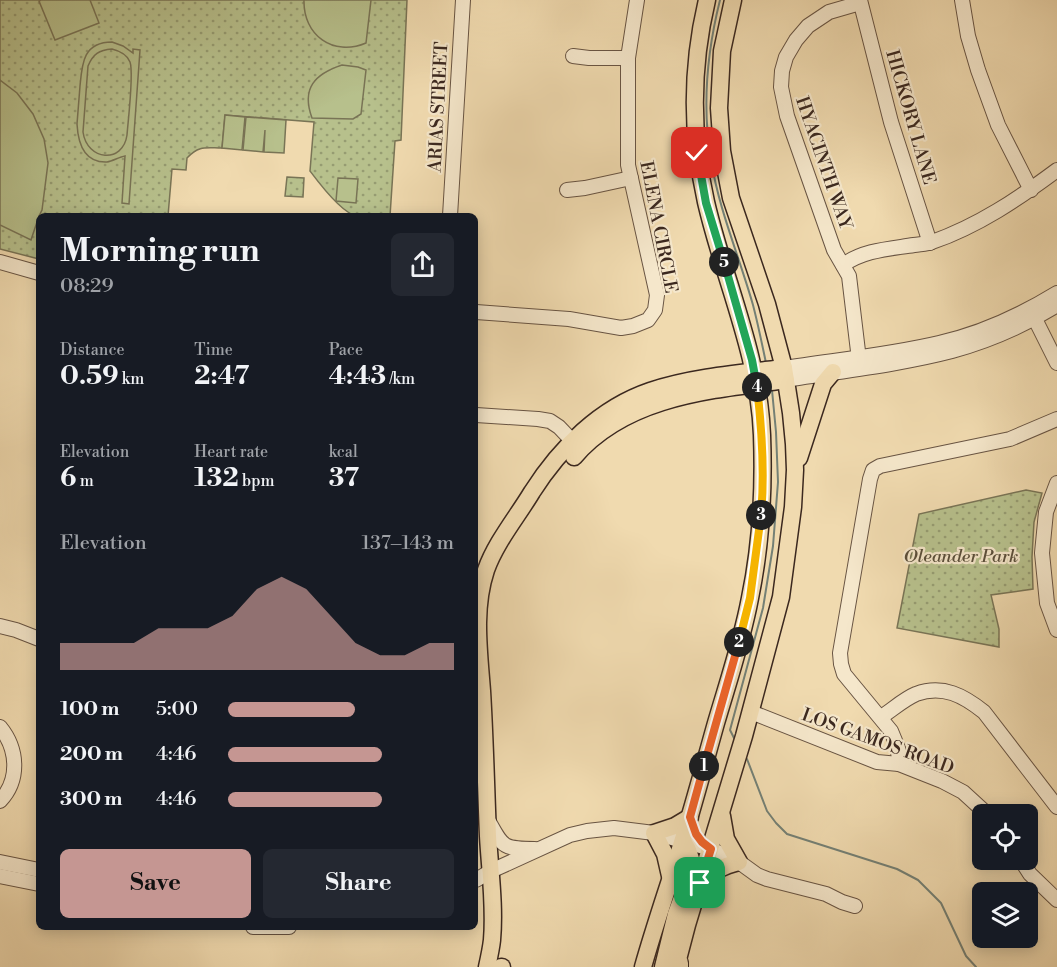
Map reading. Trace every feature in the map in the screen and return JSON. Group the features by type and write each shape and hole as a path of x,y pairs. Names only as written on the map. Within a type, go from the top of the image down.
{"main road":[{"path":"674,966 739,754 781,597 789,545 795,470 791,413 770,376 706,203 697,153 694,110 697,50 707,0"},
{"path":"643,967 683,841 735,658 750,598 762,504 762,431 770,376 767,304 731,198 722,151 719,108 722,51 733,0"},
{"path":"795,470 823,384 833,372"},
{"path":"487,967 492,941 492,902 483,870 487,818 486,765 478,631 479,598 486,569 501,540 527,500 549,484 576,446 628,416 651,397 698,392 770,376"},
{"path":"700,883 719,868 739,862 726,839 721,814"},
{"path":"670,877 665,854 654,833 675,826 690,817"},
{"path":"690,817 696,834 711,849"},
{"path":"674,966 676,914 692,870 691,859 683,841"},
{"path":"478,888 485,891 492,902"}],"street":[{"name":"ARIAS STREET","path":"450,213 463,0"},
{"name":"ELENA CIRCLE","path":"478,312 569,319 621,328 648,320 655,310 657,295 628,165 628,58 637,0"},
{"path":"962,0 968,36 994,114 1031,190"},
{"name":"HICKORY LANE","path":"860,1 891,122 930,243"},
{"name":"HYACINTH WAY","path":"860,1 829,12 808,26 786,57 781,87 787,116 834,250 849,276 860,363"},
{"path":"573,56 628,58"},
{"path":"843,265 864,253 930,243 982,221 1031,190 1057,170"},
{"path":"567,190 631,178"},
{"path":"0,262 36,272"},
{"path":"770,376 953,351 995,336 1032,314 1057,292"},
{"path":"1032,314 1057,305"},
{"path":"1032,314 1057,363"},
{"path":"770,376 833,372 860,363"},
{"path":"478,415 550,421 559,427 576,446"},
{"path":"899,764 898,748 891,731 844,674 840,664 840,653 873,470 880,466 1010,439 1057,419"},
{"path":"1057,483 1046,512 1042,553 1047,603 1057,630"},
{"path":"0,626 36,638"},
{"path":"880,717 914,695 930,691 945,691 969,700 984,712 1057,807"},
{"name":"LOS GAMOS ROAD","path":"751,712 877,762 899,764 942,781 963,792 976,804"},
{"path":"0,727 10,741 14,756 14,770 11,785 0,801"},
{"path":"487,818 500,842 505,846 515,849 540,849"},
{"path":"483,870 570,835 614,828 654,833 711,849 767,879 826,894 855,906"},
{"path":"0,862 36,869"},
{"path":"1027,870 1057,900"},
{"path":"0,876 36,883"}],"green space":[{"path":"0,0 407,0 401,140 395,141 390,213 350,213 319,183 310,171 314,122 225,115 222,148 199,149 187,158 186,170 172,169 168,213 36,213 36,258 0,249"},
{"path":"90,0 99,23 55,40 39,1"},
{"path":"304,0 371,0 366,43 354,47 342,47 322,40 314,33 309,23"},
{"path":"112,42 133,53 133,49 140,50 129,204 122,203 125,156 107,162 93,159 81,145 78,131 83,62 90,50 102,43","holes":["112,49 123,53 130,62 131,86 127,135 124,144 119,151 105,155 91,149 83,132 88,66 97,53"]},
{"path":"342,65 366,70 361,114 353,119 312,118 308,98 313,84 324,73"},
{"path":"0,80 17,93 33,114 44,139 48,163 42,210 40,213 36,213 36,225 31,240 0,225"},
{"path":"225,115 245,117 242,150 222,148"},
{"path":"246,117 286,120 284,153 264,152 265,130 263,152 243,150"},
{"path":"287,177 304,178 303,197 285,196"},
{"path":"338,178 358,179 356,203 336,201"},
{"name":"Oleander Park","path":"1026,490 1042,493 1034,522 1033,589 991,595 999,629 999,647 897,628 919,514"}],"waterway":[{"path":"720,0 707,80 708,140 719,197 753,305 766,363"},
{"path":"734,738 730,730 763,608 773,546 778,482 772,390"},
{"path":"747,759 767,811 787,834 897,869 918,880 941,903 966,956 976,967"}],"route":[{"path":"697,153 706,203 754,372 762,431 763,470 758,546 750,598 690,817 696,834 711,849 700,883"}]}
